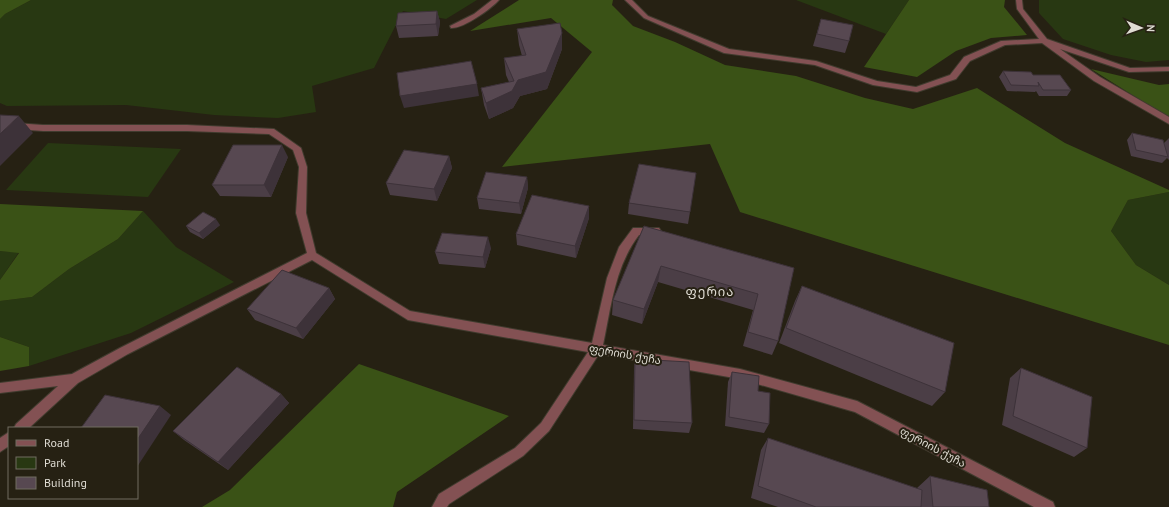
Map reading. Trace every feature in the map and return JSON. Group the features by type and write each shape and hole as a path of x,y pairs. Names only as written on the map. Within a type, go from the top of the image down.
{"street":[{"path":"454,26 476,15 496,0"},
{"path":"628,0 646,17 728,50 816,63 876,82 917,90 953,77 967,59 1004,43 1044,41 1129,70 1169,69"},
{"path":"1019,0 1020,9 1044,41 1097,79 1169,121"},
{"path":"0,125 43,128 187,128 272,131 296,148 299,154 303,167 301,213 312,255 124,351 74,379 21,427"},
{"path":"439,507 444,499 519,452 545,427 596,349 612,278 624,246 636,231 660,231"},
{"name":"ფერიის ქუჩა","path":"312,255 408,315 740,374 857,407 1048,507"},
{"path":"0,388 74,379"},
{"path":"0,446 8,439"}],"green space":[{"path":"0,0 31,0 5,14 0,19"},
{"path":"31,0 477,0 446,19 403,11 374,68 312,86 316,112 278,118 214,115 126,105 7,106 0,103 0,19 5,14"},
{"path":"519,0 613,0 612,5 633,26 675,42 725,65 796,76 865,98 913,109 977,88 1065,143 1169,190 1169,192 1128,200 1111,231 1136,265 1169,285 1169,345 740,212 710,144 502,167 592,52 551,18 470,31"},
{"path":"796,0 909,0 886,34"},
{"path":"909,0 1005,0 1004,7 1027,35 991,38 956,51 917,77 864,67"},
{"path":"1039,0 1169,0 1169,60 1146,62 1111,55 1063,39 1039,13"},
{"path":"1091,69 1159,85 1169,84 1169,118"},
{"path":"48,143 181,149 148,197 6,190"},
{"path":"1169,192 1169,285 1136,265 1111,231 1128,200"},
{"path":"0,204 143,211 118,239 69,269 32,297 0,301 0,280 19,253 0,251"},
{"path":"143,211 176,247 234,282 131,333 29,366 29,347 0,337 0,301 32,297 69,269 118,239"},
{"path":"0,251 19,252 0,280"},
{"path":"0,337 29,347 29,366 0,371"},
{"path":"359,364 509,416 397,492 393,507 202,507 230,490"}],"building":[{"path":"437,11 436,24 396,26 398,13"},
{"path":"821,19 853,25 849,41 817,34"},
{"path":"560,23 562,33 546,72 518,80 512,91 486,103 481,88 514,81 504,58 526,55 517,29"},
{"path":"471,61 477,84 400,96 397,73"},
{"path":"1003,71 1031,72 1033,75 1060,75 1071,90 1043,90 1038,82 1039,86 1011,85"},
{"path":"0,115 19,116 0,134"},
{"path":"1132,133 1163,140 1168,157 1136,150"},
{"path":"233,145 282,145 264,185 212,185"},
{"path":"404,150 449,156 434,189 386,183"},
{"path":"639,164 696,173 690,212 629,203"},
{"path":"486,172 527,177 519,203 477,198"},
{"path":"532,195 589,206 575,246 516,234"},
{"path":"203,212 216,219 199,233 186,226"},
{"path":"644,226 794,268 778,341 748,332 758,294 661,266 644,309 613,300"},
{"path":"442,233 488,237 483,257 435,252"},
{"path":"282,270 329,288 296,328 247,309"},
{"path":"802,286 954,343 945,392 786,328"},
{"path":"635,359 689,362 692,423 634,420"},
{"path":"237,367 281,394 218,462 173,431"},
{"path":"1021,368 1092,397 1087,448 1013,416"},
{"path":"732,372 759,376 758,391 770,393 769,424 729,417"},
{"path":"105,395 160,406 138,439 138,427 82,427"},
{"path":"768,438 922,490 921,507 816,507 758,486"},
{"path":"930,476 987,490 989,507 933,507"}],"district":[{"name":"ფერია","path":"710,291"}]}
